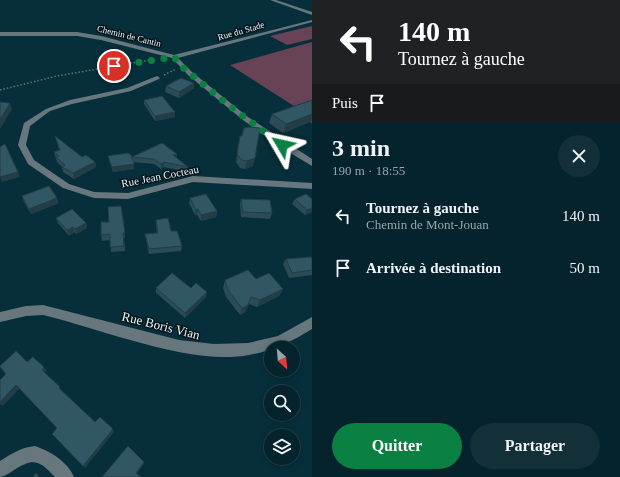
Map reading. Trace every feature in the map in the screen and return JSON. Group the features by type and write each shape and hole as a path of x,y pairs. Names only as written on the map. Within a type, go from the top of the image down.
{"street":[{"path":"272,0 312,14"},
{"name":"Rue du Stade","path":"174,57 312,22"},
{"name":"Chemin de Cantin","path":"0,34 77,34 101,38 174,57"},
{"path":"174,57 181,66 239,113 282,145 312,162"},
{"name":"Rue Jean Cocteau","path":"157,78 129,90 70,102 48,110 28,125 22,145 31,162 66,186 94,195 128,196 193,179 312,186"},
{"name":"Rue Boris Vian","path":"0,317 26,311 43,310 191,349 220,352 244,350 269,344 292,335 312,323"},
{"path":"0,470 24,456 37,453 49,459 66,477"}],"path":[{"path":"0,90 57,76 174,57"},
{"path":"157,78 181,66"}],"shaded area":[{"path":"312,26 312,39 287,45 270,36"},
{"path":"312,42 312,100 294,106 230,65"}],"building":[{"path":"181,78 194,83 179,92 166,86"},
{"path":"162,96 175,112 155,116 144,100"},
{"path":"312,100 312,114 286,124 272,114"},
{"path":"0,102 10,103 0,120"},
{"path":"244,128 260,128 255,158 247,161 242,160 237,154 240,136 242,136"},
{"path":"55,136 82,157 86,155 95,162 73,173 62,167 65,165 56,157 59,156 54,152 60,150"},
{"path":"162,143 177,154 173,155 188,167 164,162 161,164 154,159 132,157"},
{"path":"5,144 18,172 0,177 0,147"},
{"path":"128,153 131,155 134,164 112,167 108,156"},
{"path":"49,186 57,198 29,209 22,196"},
{"path":"206,194 217,211 201,215 198,209 196,210 190,198"},
{"path":"306,194 312,199 312,208 307,210 295,199"},
{"path":"241,199 270,200 272,213 243,212"},
{"path":"121,206 125,233 123,233 124,246 110,247 110,234 101,235 101,222 109,222 108,207"},
{"path":"72,209 86,223 75,229 73,227 67,230 56,218"},
{"path":"168,218 171,231 177,231 182,246 149,249 145,234 158,233 156,220"},
{"path":"311,257 312,270 292,273 286,259"},
{"path":"248,270 256,279 269,273 283,289 260,300 251,297 248,305 242,308 228,290 225,280"},
{"path":"172,273 191,288 196,283 207,292 185,313 156,288"},
{"path":"16,351 27,362 33,357 44,367 42,370 60,387 59,388 95,422 100,417 113,429 83,466 52,434 57,428 16,385 0,402 0,380 6,374 0,366"},
{"path":"128,446 144,462 136,473 141,477 102,477"},
{"path":"36,473 39,477 33,477"}],"route":[{"path":"114,66 174,57 181,66 227,104 282,145"}]}
